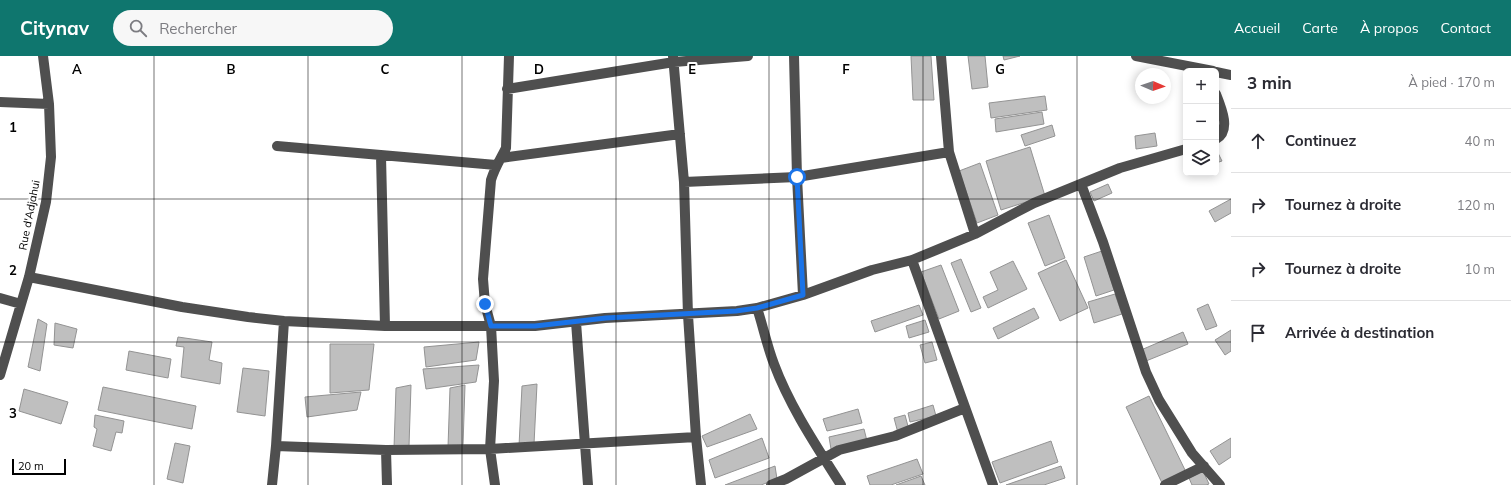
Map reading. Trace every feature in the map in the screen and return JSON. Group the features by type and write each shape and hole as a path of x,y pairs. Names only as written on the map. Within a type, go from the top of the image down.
{"street":[{"name":"Rue d'Adjahui","path":"0,375 29,277 46,202 51,157 49,104 43,56"},
{"path":"495,485 490,449 494,380 491,326 485,304 484,278 491,180 498,162 506,148 509,56"},
{"path":"507,89 673,59 748,56"},
{"path":"794,56 797,177 803,295"},
{"path":"941,56 949,152 975,234"},
{"path":"1136,56 1195,68"},
{"path":"673,59 684,182 688,315 696,437 702,485"},
{"path":"1219,73 1231,75"},
{"path":"0,102 49,104"},
{"path":"1219,102 1228,124 1227,130 1219,138"},
{"path":"277,146 381,156 498,162 680,134"},
{"path":"29,277 182,307 284,321 385,326 535,326 633,316 688,315 736,311 757,308 803,295 872,270 912,260 975,234 1034,203 1120,168 1183,150"},
{"path":"684,182 797,177 949,152"},
{"path":"381,156 385,326"},
{"path":"1081,184 1104,242 1146,372 1159,400 1174,426 1192,453 1220,485"},
{"path":"912,260 993,485"},
{"path":"0,298 21,304"},
{"path":"757,308 774,363 783,385 841,485"},
{"path":"272,485 284,321"},
{"path":"576,322 588,485"},
{"path":"771,485 786,479 839,450 895,436 965,408"},
{"path":"276,446 386,450 490,449 696,437"},
{"path":"386,450 387,485"},
{"path":"1164,485 1204,466"}],"building":[{"path":"911,56 931,56 934,100 913,100"},
{"path":"968,56 985,56 988,87 972,89"},
{"path":"1003,56 1020,56 1004,60"},
{"path":"1045,96 1047,110 991,118 989,103"},
{"path":"1042,112 1044,124 996,132 995,119"},
{"path":"1052,125 1055,136 1025,146 1021,135"},
{"path":"1155,133 1157,146 1136,149 1135,136"},
{"path":"1030,147 1045,196 1001,210 986,161"},
{"path":"1219,155 1222,161 1219,162"},
{"path":"980,163 998,215 977,223 959,171"},
{"path":"1108,184 1112,193 1094,201 1090,192"},
{"path":"1231,199 1231,213 1215,222 1209,211"},
{"path":"1049,215 1065,258 1045,266 1028,223"},
{"path":"1102,251 1114,290 1096,296 1084,257"},
{"path":"961,259 981,308 971,312 951,263"},
{"path":"1066,260 1088,308 1060,321 1038,273"},
{"path":"1013,261 1027,289 988,308 983,297 998,290 990,272"},
{"path":"941,265 959,311 939,319 921,272"},
{"path":"1115,294 1122,314 1094,323 1088,302"},
{"path":"1208,304 1217,326 1206,330 1197,309"},
{"path":"919,305 923,315 875,332 871,321"},
{"path":"1034,308 1039,318 998,339 993,328"},
{"path":"38,319 47,324 40,371 28,367"},
{"path":"925,320 929,332 909,338 906,326"},
{"path":"55,323 77,329 73,348 54,345"},
{"path":"1231,330 1231,351 1225,355 1215,340"},
{"path":"1183,332 1188,344 1146,361 1141,350"},
{"path":"178,337 212,342 209,360 222,363 220,384 181,377 184,347 176,346"},
{"path":"479,342 476,360 426,367 424,347"},
{"path":"932,342 937,360 925,363 920,345"},
{"path":"330,344 374,344 369,390 330,393"},
{"path":"129,351 171,359 168,378 126,370"},
{"path":"479,365 476,382 426,389 423,369"},
{"path":"243,368 269,371 265,416 237,412"},
{"path":"537,384 534,444 519,446 522,386"},
{"path":"411,385 409,446 394,448 396,388"},
{"path":"465,385 463,445 448,447 450,388"},
{"path":"103,387 196,406 192,429 98,410"},
{"path":"24,389 68,402 61,424 19,411"},
{"path":"361,392 357,410 307,417 305,397"},
{"path":"1149,396 1186,472 1162,483 1126,407"},
{"path":"933,405 936,416 910,422 908,413"},
{"path":"858,409 862,423 827,431 823,419"},
{"path":"750,414 757,429 707,447 702,436"},
{"path":"95,415 124,421 122,433 116,432 111,451 93,446 97,429 94,427"},
{"path":"905,415 909,430 898,433 894,418"},
{"path":"864,429 867,441 831,449 829,437"},
{"path":"762,438 769,458 715,478 709,460"},
{"path":"1231,438 1231,457 1219,465 1210,451"},
{"path":"1051,441 1058,462 1000,483 992,462"},
{"path":"175,443 190,446 183,483 167,479"},
{"path":"917,459 923,474 891,485 870,485 867,476"},
{"path":"775,466 777,479 761,485 725,485"},
{"path":"1061,466 1065,478 1044,485 1006,485"},
{"path":"1203,471 1209,484 1192,485 1189,478"},
{"path":"921,476 925,485 896,485"}],"route":[{"path":"485,304 491,326 535,326 606,318 688,315 736,311 757,308 803,295 797,177"}]}
